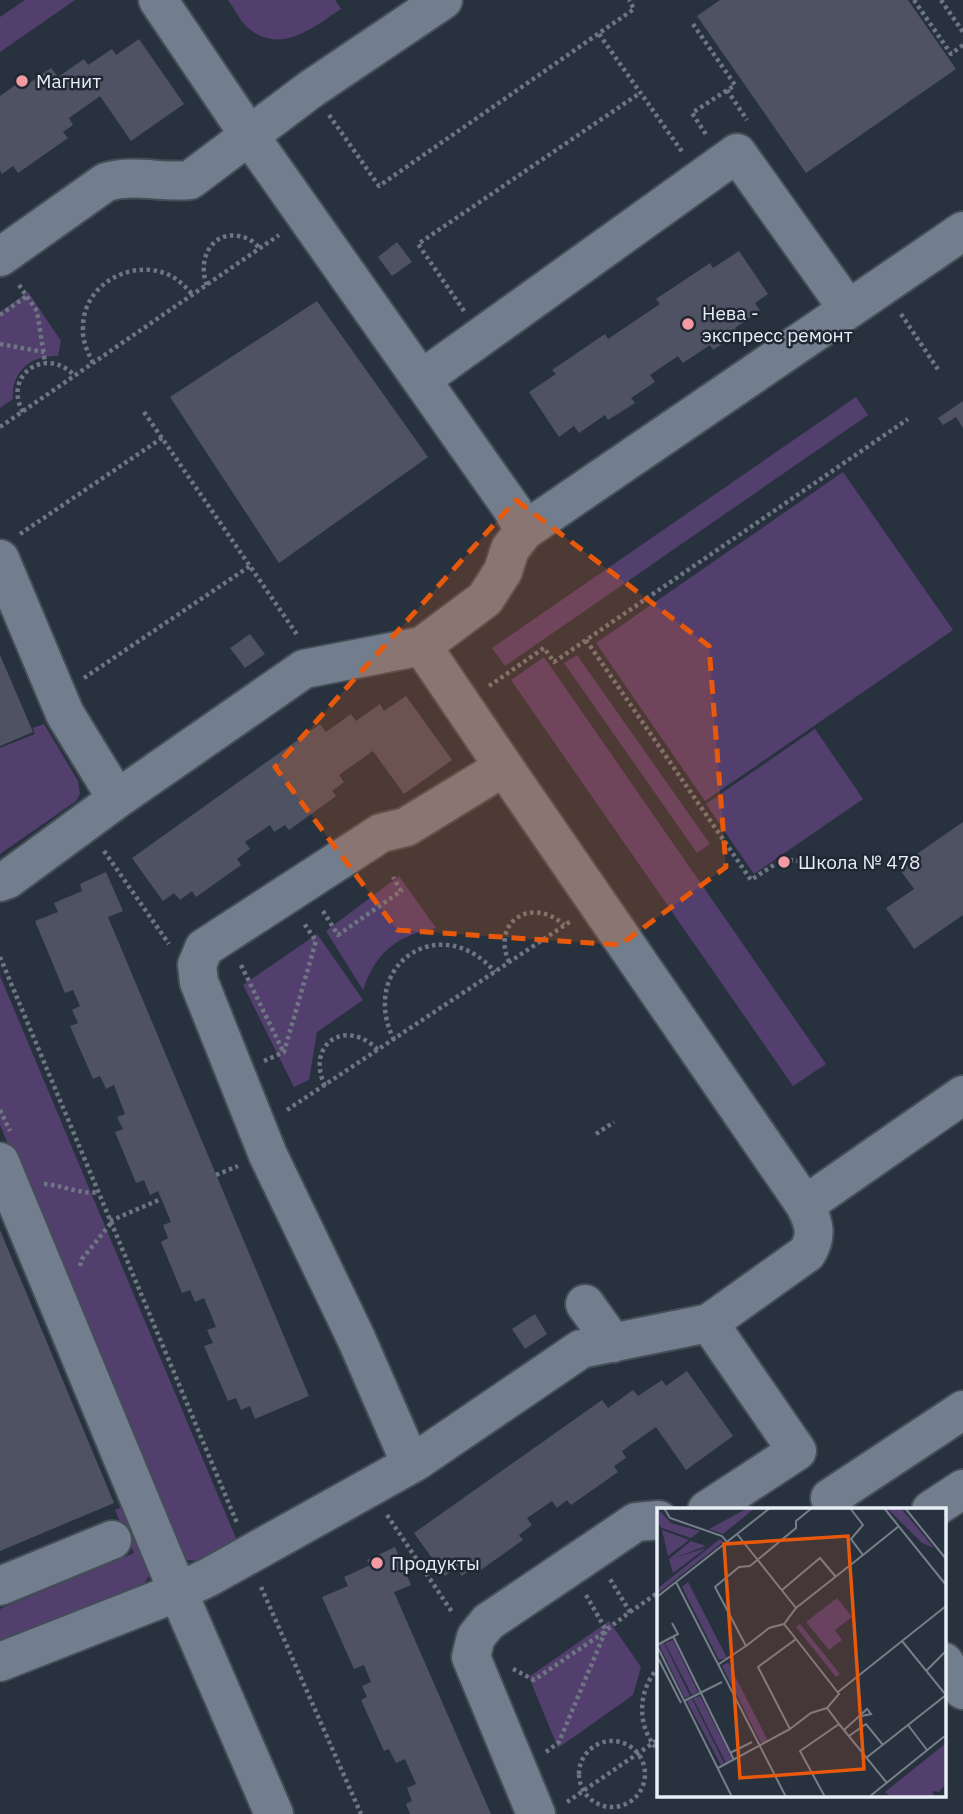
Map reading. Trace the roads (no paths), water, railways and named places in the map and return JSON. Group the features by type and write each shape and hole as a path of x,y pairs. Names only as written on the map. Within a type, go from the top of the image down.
{"lane":[{"path":"158,0 249,135 513,510 524,531"},
{"path":"0,257 106,182 124,177 190,180 311,89 443,0"},
{"path":"422,379 737,153 848,309"},
{"path":"0,882 8,879 117,799 304,669 422,646 485,599 503,571 510,549 524,531 963,231"},
{"path":"6,549 65,715 117,799"},
{"path":"0,1662 178,1592 249,1556 415,1462 581,1349 709,1323 807,1253 815,1240 814,1221 805,1205 422,646"},
{"path":"415,1462 403,1446 356,1338 268,1155 199,982 197,965 205,948 381,832 406,827 504,767"},
{"path":"805,1205 963,1095"},
{"path":"0,1162 178,1592 274,1814"},
{"path":"585,1304 613,1343"},
{"path":"709,1323 834,1504 963,1410"},
{"path":"710,1508 797,1451"},
{"path":"934,1508 963,1489"},
{"path":"549,1810 471,1657 475,1637 488,1622 636,1522 657,1520"},
{"path":"0,1586 112,1540"},
{"path":"946,1665 963,1690"}],"place":[{"name":"Магнит","path":"22,81"},
{"name":"Нева - экспресс ремонт","path":"688,324"},
{"name":"Школа № 478","path":"784,862"},
{"name":"Продукты","path":"377,1563"}]}
